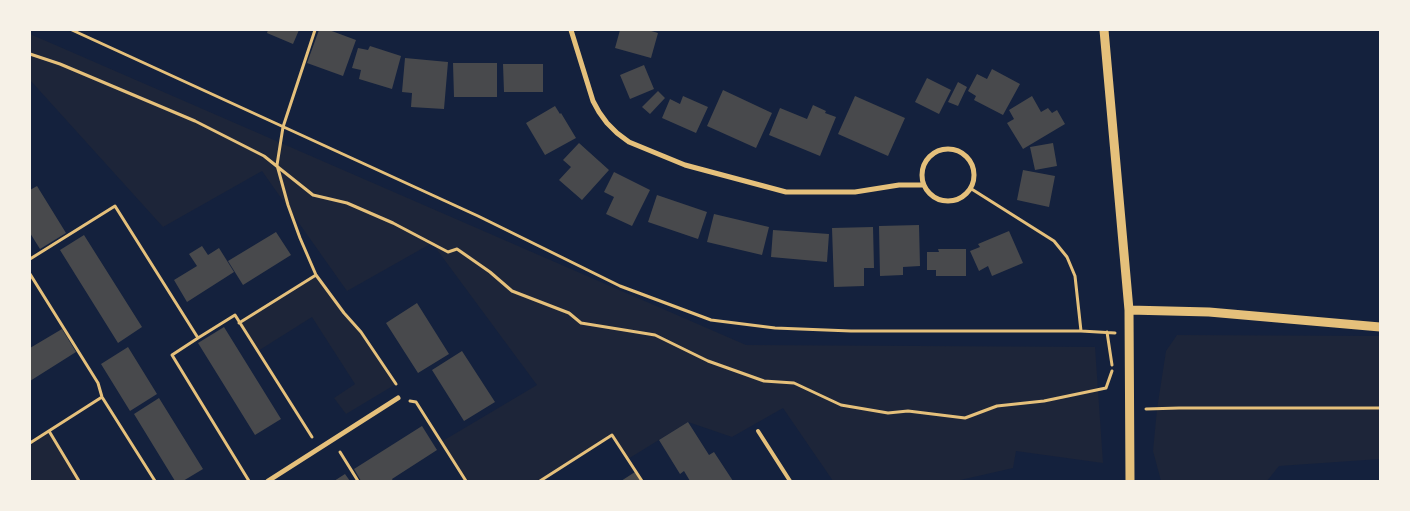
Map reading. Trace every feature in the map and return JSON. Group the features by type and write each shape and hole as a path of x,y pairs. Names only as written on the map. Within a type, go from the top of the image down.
{"street":[{"path":"571,30 593,101 599,112 617,133 629,142 685,165 786,192 856,192 898,185 923,185"},
{"path":"1104,30 1130,310 1130,481"},
{"path":"954,150 963,154 970,161 973,170 974,179 970,188 965,195 958,199 942,201 934,198 923,185 923,166 928,158 936,152 954,150"},
{"path":"1130,310 1209,312 1380,327"},
{"path":"268,481 398,398"}],"lane":[{"path":"758,431 790,481"}],"path":[{"path":"72,30 478,216 620,286 711,320 775,328 851,331 1081,331 1130,335"},
{"path":"315,30 282,127 277,165 291,213 316,275 344,313 361,332 396,384 398,398 416,402 466,481"},
{"path":"30,54 60,64 195,121 264,156 313,195 347,203 393,223 448,252 457,249 490,272 512,291 569,313 581,323 655,335 708,361 764,381 794,383 841,404 888,413 908,411 965,418 997,406 1044,401 1106,388 1112,371 1108,332"},
{"path":"970,188 1054,241 1067,257 1075,276 1081,331"},
{"path":"30,260 114,206 198,338"},
{"path":"30,274 98,383 102,397 155,481"},
{"path":"239,323 316,275"},
{"path":"249,481 172,355 235,315 320,448"},
{"path":"30,443 102,397"},
{"path":"1130,409 1380,408"},
{"path":"49,431 79,481"},
{"path":"540,481 612,435 642,481"},
{"path":"341,453 358,481"}],"shaded area":[{"path":"30,34 746,345 1095,347 1103,463 1016,451 1013,468 956,481 833,481 783,408 732,437 688,422 628,459 612,435 540,481 466,481 441,442 537,385 432,243 347,291 262,171 163,227 30,80"},
{"path":"316,275 344,313 361,332 396,384 346,414 334,398 355,384 312,317 258,351 239,323"},
{"path":"1177,335 1380,336 1380,459 1279,466 1267,481 1161,481 1153,451 1157,409 1166,351"},
{"path":"49,431 79,481 30,481 30,443"}],"building":[{"path":"268,30 299,30 293,44 267,33"},
{"path":"319,30 329,30 356,40 343,76 307,63"},
{"path":"620,30 648,30 658,33 651,58 615,48"},
{"path":"370,46 401,56 392,89 359,79 361,70 352,68 358,48 368,50"},
{"path":"405,58 448,62 444,109 411,107 412,93 402,92"},
{"path":"453,63 497,63 497,97 454,97"},
{"path":"503,64 543,64 543,92 504,92"},
{"path":"644,65 654,89 630,99 620,75"},
{"path":"992,69 1020,84 1003,115 974,100 976,96 968,91 977,74 987,79"},
{"path":"927,78 951,90 939,114 915,102"},
{"path":"958,82 967,87 958,106 948,102"},
{"path":"723,90 772,113 756,148 707,126"},
{"path":"658,91 665,98 650,114 642,107"},
{"path":"683,96 708,107 696,133 662,118 670,99 680,104"},
{"path":"855,96 905,118 888,156 838,134"},
{"path":"1032,96 1041,112 1048,108 1052,113 1057,110 1065,124 1023,149 1007,123 1014,119 1009,110"},
{"path":"813,105 826,111 825,113 836,117 820,156 769,135 780,108 807,119"},
{"path":"555,106 576,138 545,155 526,123"},
{"path":"579,143 609,170 582,200 559,180 571,167 563,160"},
{"path":"1053,143 1057,166 1035,170 1030,147"},
{"path":"1023,170 1055,176 1049,207 1017,200"},
{"path":"614,172 650,190 632,226 606,214 614,197 604,192"},
{"path":"37,186 66,233 40,249 30,233 30,190"},
{"path":"657,195 707,212 698,239 648,222"},
{"path":"714,214 769,227 762,255 707,242"},
{"path":"919,225 920,266 903,267 903,275 880,276 879,226"},
{"path":"873,227 874,268 864,268 864,286 834,287 832,228"},
{"path":"773,230 829,234 827,262 771,257"},
{"path":"1009,231 1023,263 992,276 988,266 979,271 970,251 980,247 978,244"},
{"path":"276,232 291,255 243,285 228,261"},
{"path":"84,235 142,327 118,343 60,250"},
{"path":"202,246 208,255 219,248 234,272 187,302 174,280 197,266 189,254"},
{"path":"938,249 966,249 966,276 936,276 936,270 927,270 927,252 939,252"},
{"path":"417,303 449,354 418,373 386,323"},
{"path":"224,327 281,419 255,435 198,343"},
{"path":"62,329 76,352 30,381 30,348"},
{"path":"128,347 157,394 130,411 101,364"},
{"path":"462,351 495,402 464,421 432,370"},
{"path":"159,398 203,469 183,481 175,481 134,414"},
{"path":"688,422 709,455 714,452 733,481 690,481 684,471 680,474 659,440"},
{"path":"422,426 437,450 392,479 393,481 361,481 354,469"},
{"path":"635,472 641,481 621,481"},
{"path":"345,474 350,481 334,481"}]}
